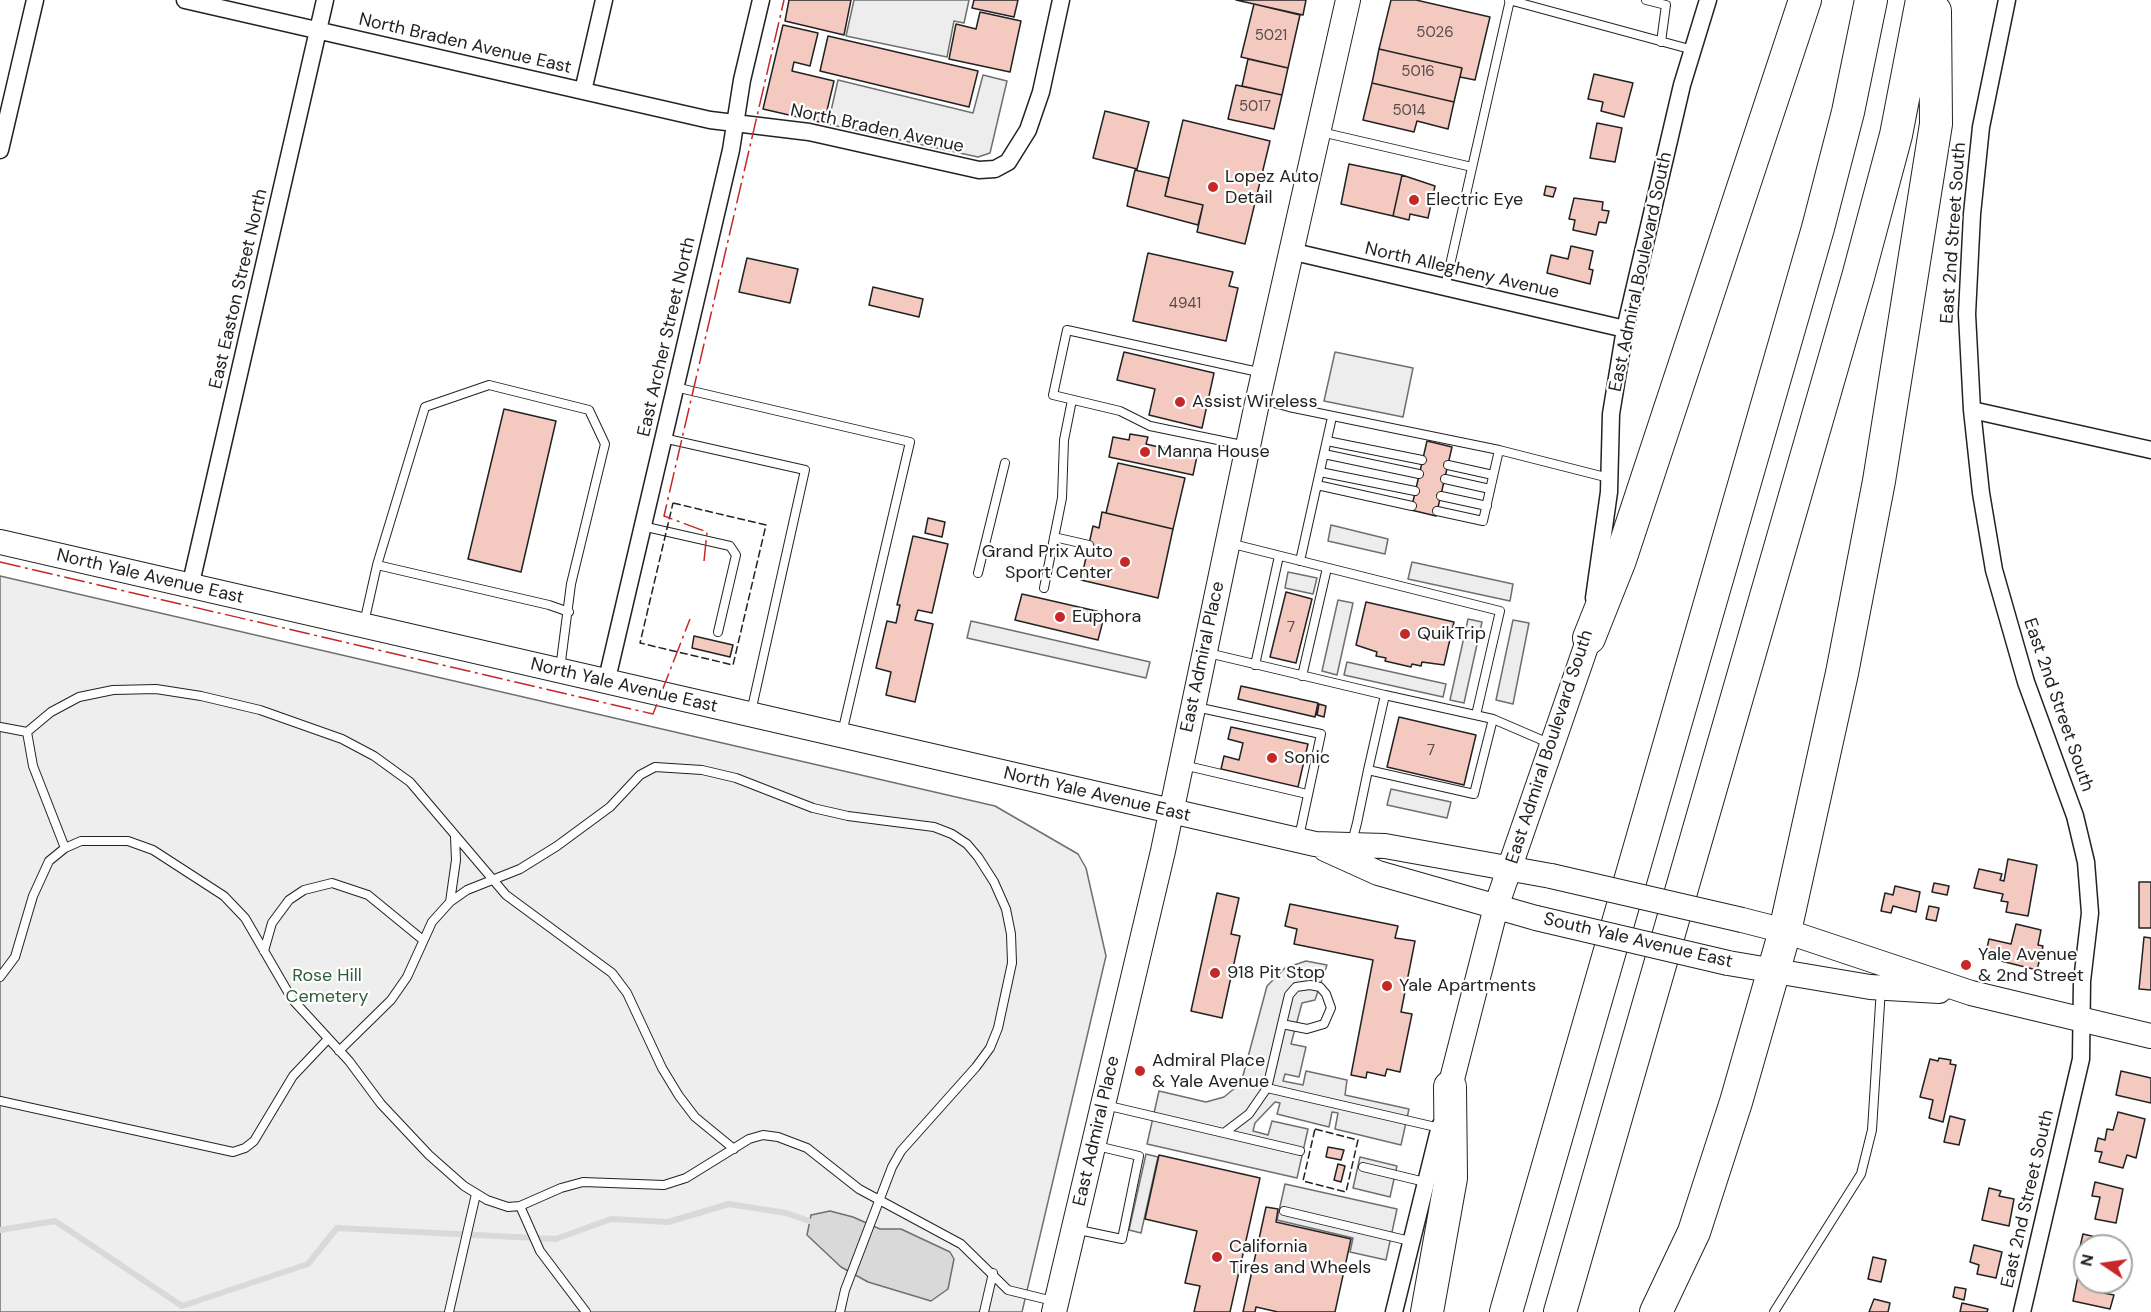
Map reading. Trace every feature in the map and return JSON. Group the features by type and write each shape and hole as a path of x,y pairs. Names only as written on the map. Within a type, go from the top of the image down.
{"highway":[{"path":"1589,638 1620,560 1805,0"},
{"path":"1506,1312 1818,228 1848,112 1871,0"},
{"path":"1560,1312 1858,277 1896,135 1922,0"},
{"path":"1656,1312 1694,1232 1736,1102 1785,931 1842,672 1879,481 1936,124 1935,0"},
{"path":"1427,1312 1451,1178 1450,1087"}],"main road":[{"name":"East Admiral Place","path":"1055,1307 1170,812 1290,251 1348,0"},
{"name":"North Yale Avenue East","path":"0,542 1248,830"},
{"name":"East Admiral Boulevard South","path":"1450,1087 1496,907 1589,638"},
{"name":"South Yale Avenue East","path":"1248,830 1306,842 1385,846 1551,876 1785,931 1971,993 2151,1036"},
{"name":"South Yale Avenue East","path":"1306,842 1378,873 1496,907 1728,963 1881,988 1971,993"}],"street":[{"path":"0,150 35,0"},
{"name":"North Braden Avenue East","path":"185,0 710,120 736,122"},
{"name":"East Easton Street North","path":"190,586 325,0"},
{"path":"583,91 604,0"},
{"name":"East Archer Street North","path":"606,683 736,122 742,80 761,0"},
{"name":"North Braden Avenue","path":"736,122 809,132 979,170 995,169 1008,162 1028,130 1036,107 1061,0"},
{"name":"East Admiral Boulevard South","path":"1589,638 1610,478 1611,414 1625,329 1693,50 1708,0"},
{"name":"East 2nd Street South","path":"2007,0 1981,127 1972,214 1967,314 1972,410 1981,494 1994,570 2026,682 2075,816 2086,862 2090,913 2082,981 2081,1059 2022,1312"},
{"name":"North Allegheny Avenue","path":"1290,251 1625,329"},
{"path":"1972,410 2151,450"},
{"name":"East Admiral Boulevard South","path":"1394,1312 1450,1087"}],"lane":[{"path":"1445,287 1510,0 1693,50"},
{"path":"1646,0 1666,5 1661,42"},
{"path":"1318,131 1472,167"},
{"path":"1248,447 1150,426 1120,411 1053,395 1067,330 1264,373"},
{"path":"363,626 377,565 424,407 489,385 589,410 605,444 571,584 560,671"},
{"path":"675,387 910,442 842,736"},
{"path":"1258,398 1332,417 1499,450 1610,478"},
{"path":"1044,588 1062,498 1064,440 1072,400"},
{"path":"1300,561 1332,417"},
{"path":"663,438 805,470 750,715"},
{"path":"1327,441 1422,460"},
{"path":"1437,511 1483,521 1499,450"},
{"path":"1324,454 1419,474"},
{"path":"978,573 1005,463"},
{"path":"1448,465 1493,475"},
{"path":"1320,472 1415,491"},
{"path":"1445,480 1490,489"},
{"path":"1317,485 1412,506"},
{"path":"1441,496 1486,506"},
{"path":"642,526 730,546 736,555 718,632"},
{"path":"1054,537 1089,545"},
{"path":"1228,543 1500,611 1476,715"},
{"path":"1255,664 1279,556"},
{"path":"377,565 549,604 569,612"},
{"path":"1302,675 1327,568"},
{"path":"1205,653 1493,719 1553,745"},
{"path":"27,732 51,712 79,697 113,690 156,689 201,696 260,710 342,739 374,756 410,782 506,895 534,918 586,952 612,973 627,993 662,1068 679,1096 695,1117 734,1149"},
{"path":"1351,845 1385,695"},
{"path":"1192,706 1321,734 1307,794 1306,842"},
{"path":"1368,770 1474,795 1493,719"},
{"path":"0,727 27,732"},
{"path":"27,732 33,766 65,848"},
{"path":"1179,764 1307,794"},
{"path":"339,1050 391,1000 407,977 432,922 450,902 467,890 520,869 585,827 610,807 640,775 655,768 702,770 736,778 813,808 848,816 934,827 966,844 994,882 1006,909 1011,934 1012,963 998,1028 990,1048 976,1067 901,1151 870,1223 840,1312"},
{"path":"450,902 456,860 455,837"},
{"path":"0,977 15,957 41,876 49,861 65,848 81,841 104,839 128,841 153,850 224,896 245,918 292,999 429,1155 476,1194 508,1207 520,1206 561,1188 583,1182 664,1185 686,1178 749,1139 763,1135 792,1140 807,1148 859,1189 962,1244 1008,1290 1055,1307"},
{"path":"264,951 272,923 289,900 304,890 332,883 368,895 423,940"},
{"path":"1224,1133 1249,1114 1267,1088 1289,994 1296,987 1310,985 1320,987 1326,994 1331,1008 1324,1024 1307,1029 1282,1024"},
{"path":"1774,1312 1861,1174 1872,1130 1881,988"},
{"path":"0,1101 233,1152 254,1141 293,1076 328,1038"},
{"path":"1267,1088 1440,1128"},
{"path":"1103,1104 1300,1151"},
{"path":"1074,1229 1122,1239 1139,1156 1093,1146"},
{"path":"1363,1167 1425,1182"},
{"path":"449,1312 476,1194"},
{"path":"520,1206 540,1251 586,1312"},
{"path":"1284,1211 1410,1241"},
{"path":"984,1312 993,1273"}],"green space":[{"name":"Rose Hill Cemetery","path":"0,576 995,806 1078,854 1086,868 1106,956 1022,1312 0,1312"}],"shaded area":[{"path":"854,0 969,0 964,23 954,21 947,57 846,36"},
{"path":"983,75 1007,81 990,153 978,157 828,124 838,80 973,113"},
{"path":"1335,352 1413,368 1403,417 1324,401"},
{"path":"1331,525 1388,539 1385,554 1328,541"},
{"path":"1412,562 1513,584 1510,601 1408,579"},
{"path":"1288,572 1317,578 1313,594 1285,588"},
{"path":"1338,600 1353,603 1337,675 1322,671"},
{"path":"1468,619 1482,622 1464,703 1450,700"},
{"path":"1513,620 1529,623 1513,704 1496,700"},
{"path":"971,621 1150,662 1146,678 967,638"},
{"path":"1347,662 1446,684 1443,697 1344,675"},
{"path":"1391,789 1451,802 1447,818 1387,805"},
{"path":"1306,961 1327,965 1315,1000 1302,1003 1291,1044 1306,1047 1299,1077 1285,1074 1283,1081 1303,1085 1306,1071 1347,1080 1345,1095 1409,1109 1401,1145 1335,1129 1338,1113 1332,1112 1329,1127 1277,1114 1280,1103 1275,1102 1255,1123 1253,1131 1268,1135 1272,1121 1308,1129 1297,1178 1147,1144 1159,1091 1206,1102 1224,1097 1241,1083 1267,986 1285,968"},
{"path":"1146,1154 1158,1157 1141,1233 1129,1230"},
{"path":"1360,1157 1397,1166 1390,1197 1353,1188"},
{"path":"1285,1184 1397,1209 1386,1260 1350,1252 1353,1238 1277,1220"},
{"path":"830,1211 853,1217 880,1229 901,1229 950,1252 954,1259 948,1289 931,1301 868,1282 841,1267 807,1235 811,1215"}],"building":[{"path":"789,0 851,0 844,35 785,21"},
{"path":"974,0 1018,0 1014,17 972,8"},
{"path":"1236,0 1306,0 1303,15"},
{"path":"1391,0 1416,0 1490,17 1475,80 1460,77 1462,68 1379,49"},
{"path":"1254,4 1300,15 1288,68 1241,57"},
{"path":"980,12 1021,21 1010,72 949,59 956,24 976,29"},
{"path":"783,25 818,33 810,66 794,62 792,71 834,81 824,123 763,109"},
{"path":"828,36 978,71 969,107 820,71"},
{"path":"1379,49 1462,68 1454,102 1372,83"},
{"path":"1248,59 1288,68 1282,95 1242,86"},
{"path":"1594,74 1633,83 1624,117 1601,111 1603,102 1588,99"},
{"path":"1372,83 1454,102 1448,129 1417,121 1414,132 1363,120"},
{"path":"1236,85 1282,95 1274,129 1228,119"},
{"path":"1105,111 1149,122 1137,169 1093,158"},
{"name":"Lopez Auto Detail","path":"1183,120 1270,141 1245,244 1197,232 1203,205 1165,196"},
{"path":"1597,123 1622,128 1615,162 1590,158"},
{"path":"1349,164 1402,175 1393,216 1341,204"},
{"path":"1135,170 1169,178 1165,196 1203,205 1198,225 1127,206"},
{"name":"Electric Eye","path":"1402,175 1435,186 1428,218 1410,214 1409,220 1393,216"},
{"path":"1546,186 1556,188 1553,197 1544,195"},
{"path":"1574,198 1603,202 1602,210 1609,211 1606,223 1599,222 1596,235 1573,230 1575,220 1569,219"},
{"path":"1571,246 1593,251 1589,269 1593,270 1590,284 1547,273 1551,255 1568,259"},
{"path":"1148,253 1233,272 1229,286 1238,288 1226,341 1133,321"},
{"path":"747,258 798,269 790,303 739,292"},
{"path":"873,287 923,299 919,317 869,305"},
{"name":"Assist Wireless","path":"1124,352 1214,373 1202,428 1149,415 1155,389 1117,380"},
{"path":"504,409 556,421 521,572 468,559"},
{"name":"Manna House","path":"1130,434 1148,437 1146,444 1197,456 1193,475 1109,457 1113,437 1129,440"},
{"path":"1427,441 1452,447 1436,516 1411,510"},
{"path":"1118,463 1185,478 1173,529 1106,513"},
{"name":"Grand Prix Auto Sport Center","path":"1102,512 1173,529 1158,598 1081,580 1093,526 1099,528"},
{"path":"928,518 945,522 942,537 925,533"},
{"path":"913,536 948,544 932,613 918,610 915,620 933,624 915,702 886,695 891,672 876,668 887,621 896,623 900,605 897,605"},
{"path":"1286,592 1312,599 1296,663 1270,657"},
{"name":"Euphora","path":"1022,594 1105,613 1098,640 1015,620"},
{"name":"QuikTrip","path":"1366,602 1454,622 1444,665 1422,662 1421,666 1412,664 1411,667 1385,661 1386,658 1376,656 1377,652 1356,645"},
{"path":"694,636 733,645 730,657 692,648"},
{"path":"1241,686 1318,703 1315,717 1238,699"},
{"path":"1319,704 1326,706 1324,717 1317,715"},
{"path":"1399,717 1476,735 1464,785 1387,767"},
{"name":"Sonic","path":"1231,727 1308,744 1298,787 1221,769 1224,756 1239,760 1243,743 1228,739"},
{"path":"2008,859 2037,865 2028,916 2006,912 2008,902 2001,901 2003,894 1974,888 1979,869 2002,874 2000,880 2004,881"},
{"path":"2139,882 2151,882 2151,928 2139,928"},
{"path":"1934,883 1949,886 1947,895 1932,892"},
{"path":"1895,886 1920,892 1916,912 1893,906 1891,913 1881,911 1885,893 1893,895"},
{"name":"918 Pit Stop","path":"1217,893 1239,898 1231,934 1240,936 1222,1018 1191,1011"},
{"name":"Yale Apartments","path":"1290,904 1398,926 1395,938 1415,941 1401,1012 1412,1014 1400,1072 1387,1069 1385,1076 1367,1072 1366,1078 1351,1075 1373,960 1294,944 1297,929 1285,926"},
{"path":"1929,906 1939,908 1936,921 1926,919"},
{"path":"2016,924 2041,930 2038,945 2043,946 2037,970 1985,957 1989,939 2011,944"},
{"path":"2144,937 2151,938 2151,990 2139,989"},
{"path":"1939,1058 1951,1060 1950,1064 1956,1065 1943,1122 1929,1118 1933,1100 1920,1097 1930,1059 1938,1061"},
{"path":"2121,1071 2151,1078 2151,1103 2116,1095"},
{"path":"2118,1112 2145,1119 2136,1158 2127,1155 2123,1168 2099,1162 2102,1152 2095,1151 2098,1138 2105,1140 2107,1129 2113,1130"},
{"path":"1950,1116 1965,1120 1959,1145 1944,1142"},
{"path":"1328,1147 1344,1150 1341,1160 1326,1157"},
{"name":"California Tires and Wheels","path":"1159,1155 1260,1178 1230,1312 1194,1312 1200,1286 1185,1283 1197,1231 1145,1219"},
{"path":"1338,1164 1345,1166 1341,1182 1334,1180"},
{"path":"2095,1182 2123,1189 2116,1223 2095,1219 2100,1197 2092,1196"},
{"path":"1989,1188 2001,1191 1999,1196 2014,1199 2009,1226 1982,1220"},
{"path":"1266,1207 1278,1209 1276,1222 1351,1239 1335,1312 1278,1312 1256,1307 1255,1312 1243,1312"},
{"path":"1974,1245 2002,1252 1996,1278 1977,1274 1979,1265 1970,1262"},
{"path":"1873,1257 1886,1260 1881,1282 1868,1279"},
{"path":"1955,1287 1966,1289 1964,1300 1953,1297"},
{"path":"2074,1294 2114,1295 2110,1309 2073,1301"},
{"path":"1874,1299 1890,1303 1888,1312 1869,1312"},
{"path":"1962,1303 1988,1309 1987,1312 1960,1312"}],"waterway":[{"path":"0,1230 55,1221 182,1306 308,1264 337,1228 556,1239 611,1219 668,1222 729,1204 786,1213 809,1221"}],"fence":[{"path":"673,503 766,525 733,665 640,643 673,503"},
{"path":"1315,1129 1358,1140 1346,1192 1303,1181 1315,1129"}],"power":[{"path":"704,561 707,532 664,516 784,0"},
{"path":"0,562 653,714 690,619"}],"place":[{"name":"Lopez Auto Detail","path":"1213,187"},
{"name":"Electric Eye","path":"1414,200"},
{"name":"Assist Wireless","path":"1180,402"},
{"name":"Manna House","path":"1145,452"},
{"name":"Grand Prix Auto Sport Center","path":"1125,562"},
{"name":"Euphora","path":"1060,617"},
{"name":"QuikTrip","path":"1405,634"},
{"name":"Sonic","path":"1272,758"},
{"name":"Yale Avenue & 2nd Street","path":"1966,965"},
{"name":"918 Pit Stop","path":"1215,973"},
{"name":"Yale Apartments","path":"1387,986"},
{"name":"Admiral Place & Yale Avenue","path":"1140,1071"},
{"name":"California Tires and Wheels","path":"1217,1257"}]}
